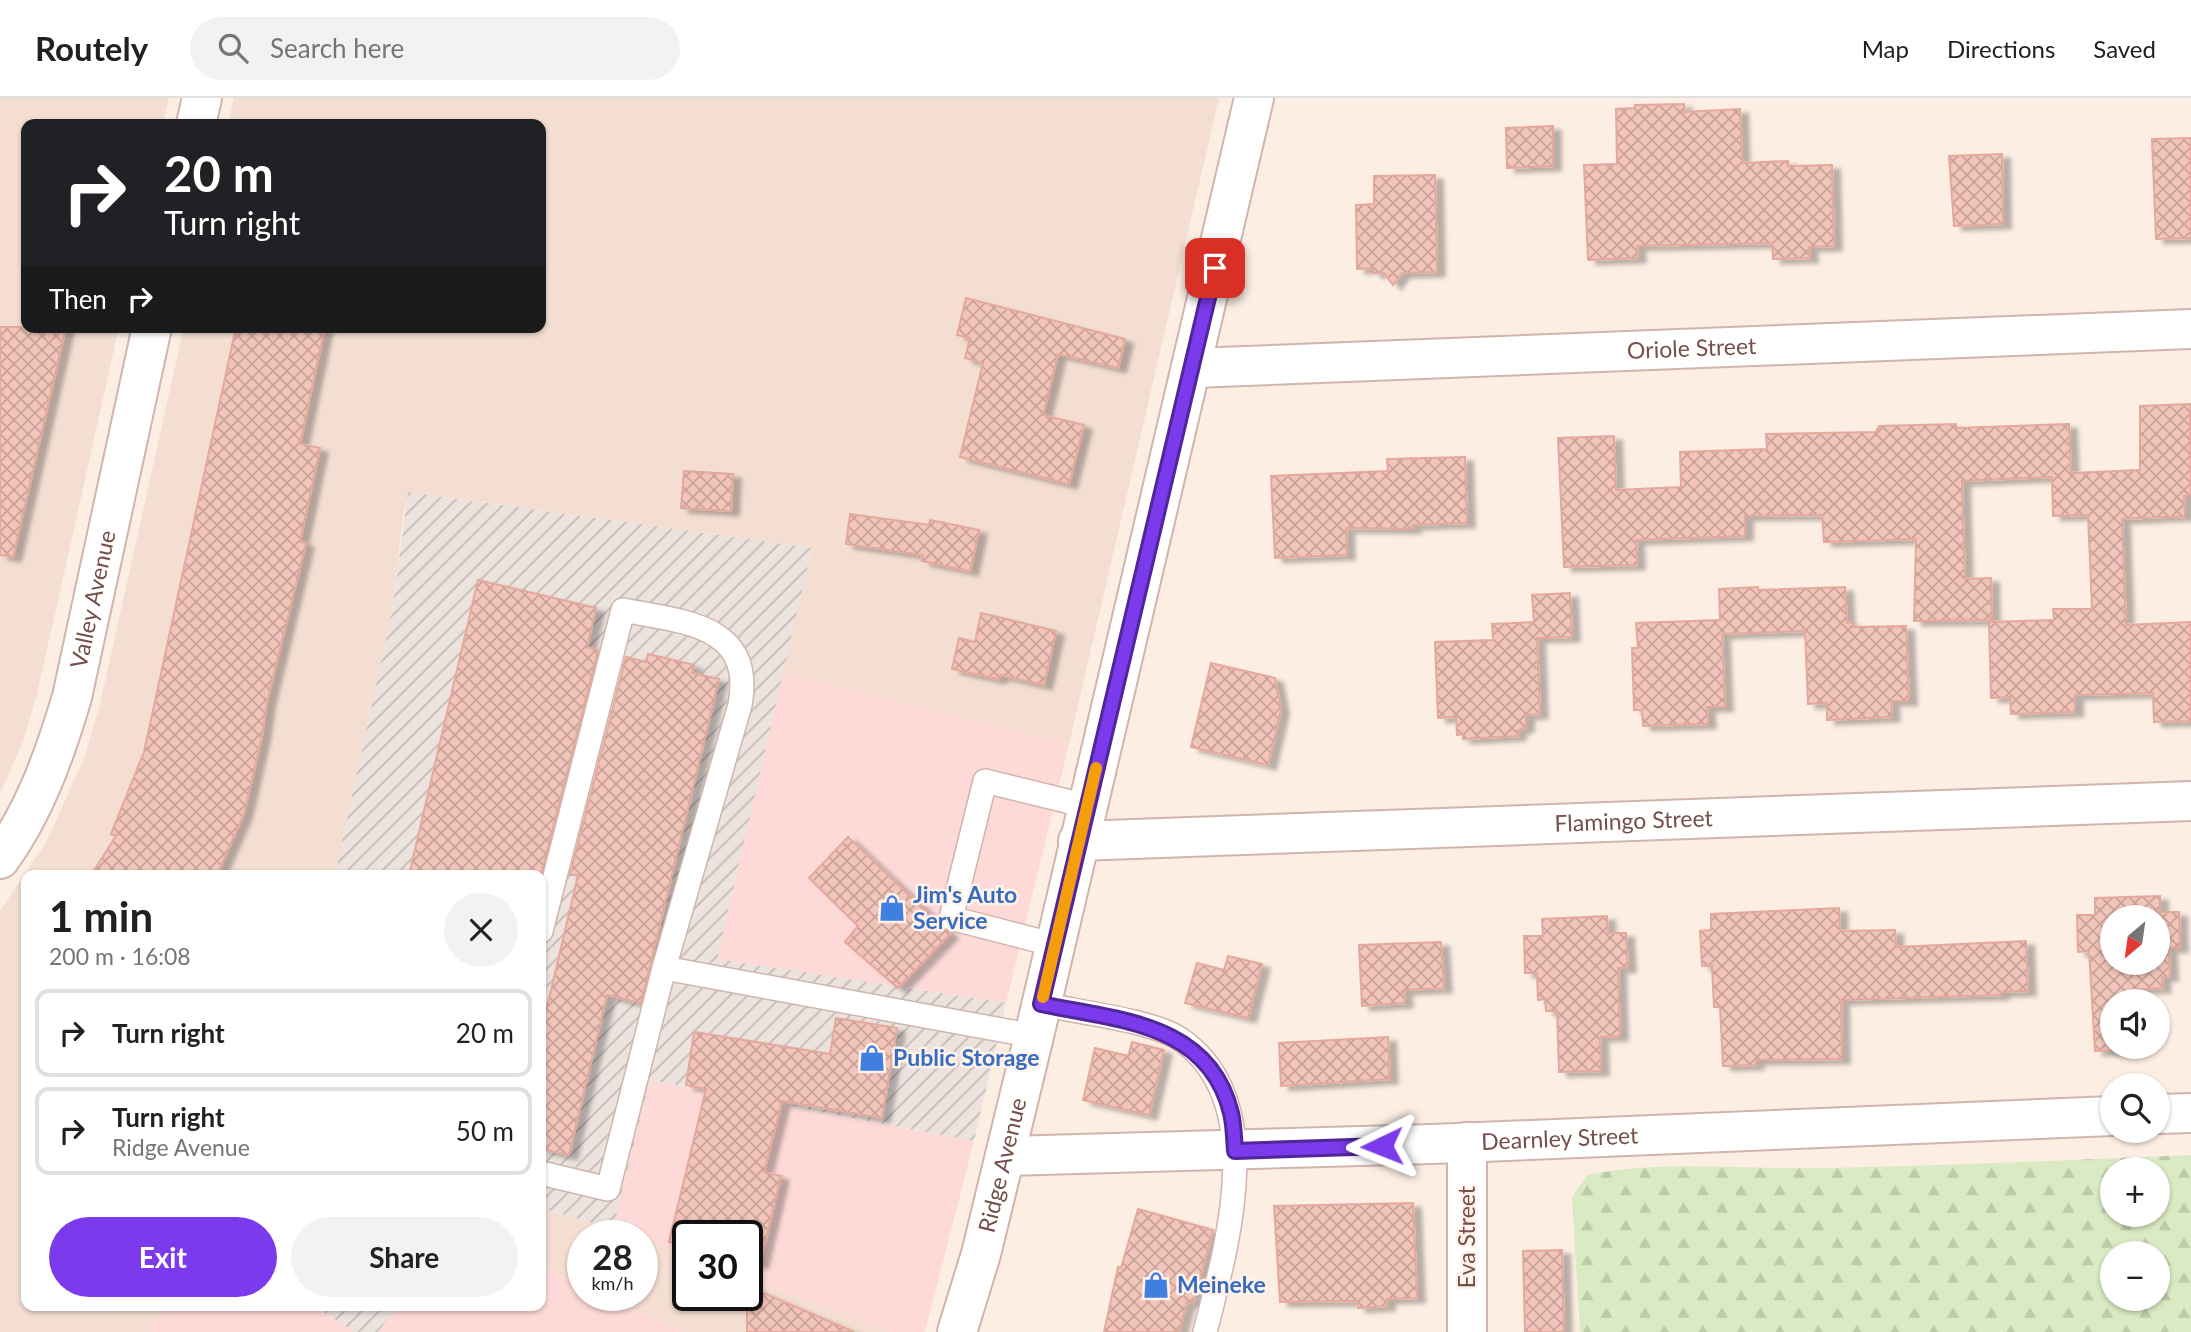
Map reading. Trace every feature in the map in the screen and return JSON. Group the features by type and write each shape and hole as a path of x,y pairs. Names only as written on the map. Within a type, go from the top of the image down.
{"street":[{"path":"197,119 202,98"},
{"name":"Ridge Avenue","path":"957,1332 1005,1156 1038,1020 1193,368 1254,98"},
{"name":"Oriole Street","path":"1193,368 2191,329"},
{"name":"Valley Avenue","path":"0,859 26,818 59,740 72,697 151,333"},
{"name":"Flamingo Street","path":"1083,824 2191,801"},
{"path":"2170,1114 2191,1113"},
{"name":"Dearnley Street","path":"1005,1156 1235,1151 2100,1116"},
{"name":"Eva Street","path":"1467,1142 1467,1332"}],"lane":[{"path":"546,911 623,610 702,627 720,636 733,649 741,667 744,686 664,968 608,1189 546,1174"},
{"path":"1055,945 951,918 985,781 1083,824"},
{"path":"664,968 1038,1020 1157,1029 1180,1039 1199,1058 1220,1086 1231,1113 1235,1151 1222,1263 1205,1332"}],"shaded area":[{"path":"0,98 169,98 164,119 21,119 21,333 118,333 37,694 23,742 0,793"},
{"path":"234,98 1219,98 1069,744 783,672 812,548 409,492 403,516 392,611 336,870 28,870 46,843 84,758 100,704 183,333 546,333 546,119 229,119"},
{"path":"408,492 812,548 717,959 1006,1003 974,1141 650,1080 615,1220 582,1220 546,1209 546,870 336,870 392,611"},
{"path":"783,672 1069,744 1006,1003 717,959"},
{"path":"21,880 21,1311 165,1311 146,1332 0,1332 0,911"},
{"path":"649,1080 974,1141 925,1332 891,1332 763,1285 763,1220 672,1220 672,1251 658,1246 658,1220 615,1220"},
{"path":"546,1209 582,1220 567,1220 567,1278 546,1268"},
{"path":"658,1246 672,1251 672,1311 763,1311 763,1285 891,1332 682,1332 637,1311 658,1311"},
{"path":"546,1268 567,1278 567,1311 637,1311 682,1332 378,1332 393,1311 546,1311"},
{"path":"165,1311 321,1311 355,1332 146,1332"},
{"path":"321,1311 393,1311 378,1332 355,1332"}],"green space":[{"path":"2191,1155 2191,1332 1580,1332 1572,1197 1587,1175 1675,1166 1825,1168 2100,1159 2100,1227 2170,1227 2170,1157 2140,1157"}],"building":[{"path":"1684,104 1684,112 1740,109 1742,163 1788,161 1788,166 1832,165 1834,246 1809,247 1810,258 1773,259 1772,243 1637,246 1638,258 1588,260 1584,165 1617,164 1616,109 1635,108 1635,105"},
{"path":"1553,126 1553,166 1507,168 1506,128"},
{"path":"2191,138 2191,238 2156,239 2152,139"},
{"path":"2002,154 2003,224 1954,226 1949,156"},
{"path":"1435,175 1437,272 1402,273 1393,285 1384,273 1373,273 1373,268 1357,269 1356,205 1374,204 1374,176"},
{"path":"966,298 1125,339 1118,368 1058,354 1043,415 1084,425 1069,484 960,457 983,363 965,358 970,338 957,335"},
{"path":"0,327 21,327 21,333 65,333 13,557 0,555"},
{"path":"235,333 324,333 300,444 320,448 300,542 306,543 267,702 244,814 219,870 94,870 116,836 111,834 144,752"},
{"path":"2190,404 2191,496 2184,496 2185,516 2122,519 2126,625 2191,622 2191,721 2154,722 2153,693 2075,695 2075,712 2011,714 2010,697 1991,698 1989,622 2054,620 2053,609 2092,609 2088,515 2053,516 2052,477 1962,481 1965,579 1991,578 1992,620 1914,621 1916,539 1824,542 1822,515 1745,516 1745,536 1636,540 1637,565 1564,567 1558,438 1614,436 1616,490 1681,487 1680,452 1767,449 1766,434 1876,432 1879,426 1956,424 1956,428 2069,424 2071,473 2140,470 2140,406"},
{"path":"1465,457 1467,523 1412,525 1413,529 1346,528 1347,555 1275,558 1271,476 1388,471 1387,459"},
{"path":"684,471 733,474 731,511 681,508"},
{"path":"850,514 929,525 930,520 979,530 970,571 922,561 923,555 846,544"},
{"path":"478,580 596,608 587,647 598,650 542,870 410,870"},
{"path":"1758,587 1758,590 1845,587 1847,623 1853,622 1853,627 1906,626 1909,701 1891,701 1892,717 1827,720 1827,703 1808,704 1805,631 1722,634 1725,707 1707,707 1708,724 1643,726 1642,710 1634,710 1632,648 1638,648 1636,623 1720,620 1719,589"},
{"path":"1570,593 1572,637 1537,638 1540,714 1526,715 1526,727 1517,731 1518,736 1463,739 1463,734 1457,735 1456,717 1438,718 1435,642 1493,640 1492,624 1534,622 1532,595"},
{"path":"981,613 1056,631 1044,685 1000,675 998,679 952,669 959,638 975,642"},
{"path":"648,654 694,665 692,673 719,679 641,1003 607,995 569,1155 546,1150 546,1012 578,875 570,875 626,657 646,662"},
{"path":"1211,663 1275,678 1281,710 1268,765 1191,747"},
{"path":"848,837 950,934 898,988 845,942 858,926 809,878"},
{"path":"2160,896 2160,905 2100,905 2100,975 2170,976 2162,977 2163,988 2100,989 2100,1051 2095,1051 2089,951 2078,952 2077,915 2095,915 2095,898"},
{"path":"1839,908 1840,931 1895,930 1896,947 2026,941 2028,991 2001,992 2001,995 1841,1000 1842,1059 1756,1060 1756,1065 1723,1066 1720,1007 1714,1007 1712,966 1702,966 1700,931 1711,930 1711,914"},
{"path":"2170,912 2179,912 2180,948 2170,948"},
{"path":"1607,916 1608,933 1626,933 1628,968 1618,968 1620,1036 1600,1037 1601,1071 1559,1072 1557,1011 1546,1011 1545,999 1538,1000 1537,973 1525,973 1524,936 1543,936 1542,919"},
{"path":"1441,942 1444,988 1404,990 1405,1003 1362,1006 1359,945"},
{"path":"1228,956 1262,964 1248,1018 1185,1003 1197,963 1224,970"},
{"path":"836,1018 897,1028 882,1118 782,1101 764,1172 781,1176 763,1251 763,1220 674,1220 706,1089 686,1085 694,1032 830,1054"},
{"path":"1388,1037 1390,1079 1281,1086 1279,1043"},
{"path":"1132,1042 1164,1050 1149,1115 1083,1100 1095,1048 1128,1056"},
{"path":"1413,1203 1417,1298 1387,1299 1387,1306 1358,1308 1357,1301 1280,1302 1274,1206"},
{"name":"Meineke","path":"1138,1209 1213,1230 1193,1303 1187,1302 1179,1332 1104,1332 1118,1267 1121,1268"},
{"path":"1562,1250 1564,1332 1525,1332 1523,1251"},
{"path":"763,1293 854,1332 747,1332 747,1311 763,1311"}],"slow traffic":[{"path":"1043,997 1096,768"}],"place":[{"name":"Jim's Auto Service","path":"892,908"},
{"name":"Public Storage","path":"872,1058"},
{"name":"Meineke","path":"1156,1285"}],"route":[{"path":"1215,268 1041,1004 1157,1029 1180,1039 1199,1058 1220,1086 1231,1113 1235,1151 1382,1146"}]}
